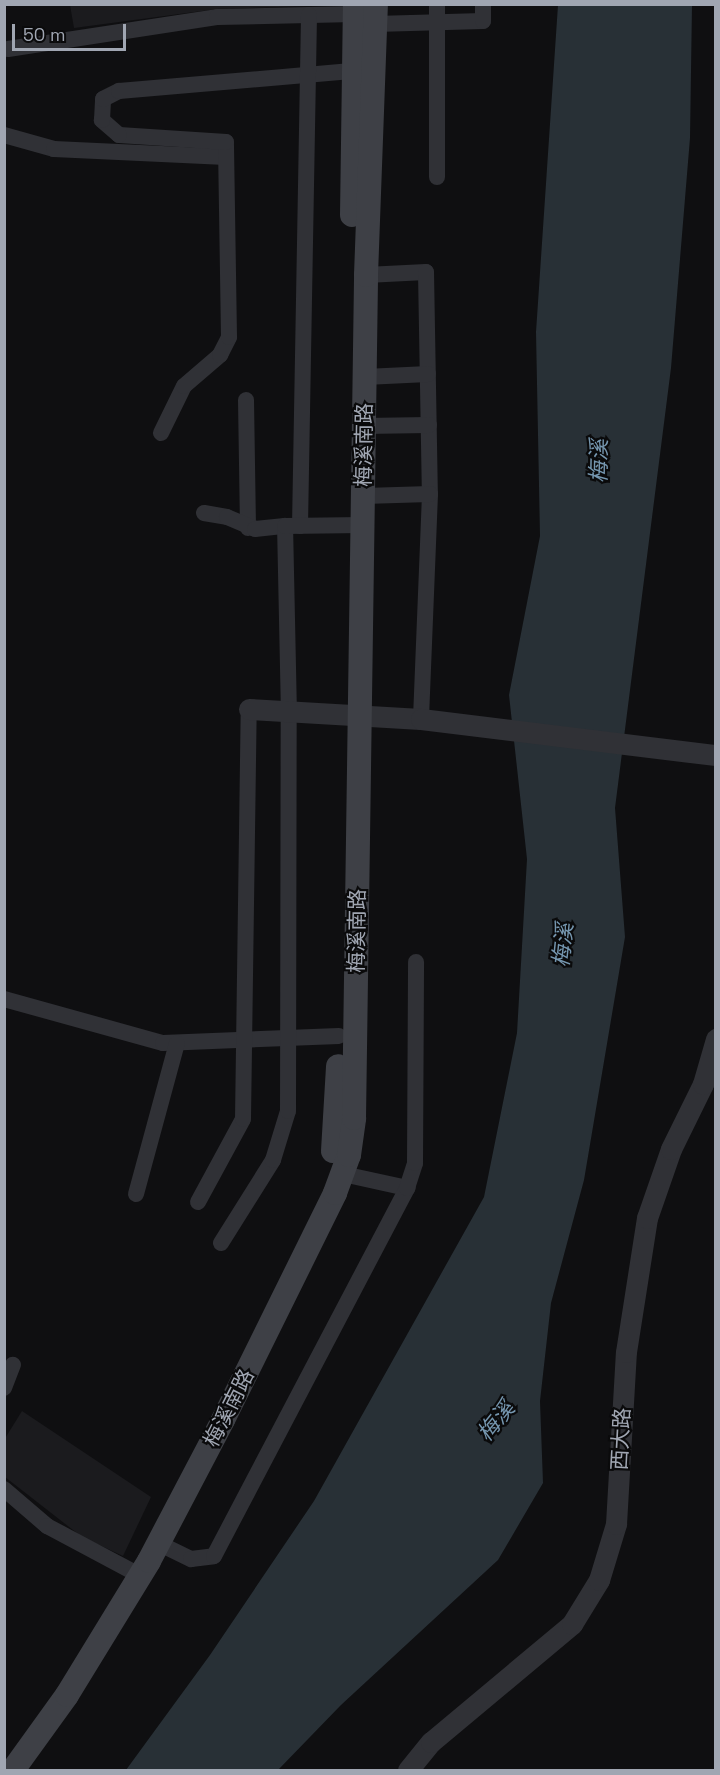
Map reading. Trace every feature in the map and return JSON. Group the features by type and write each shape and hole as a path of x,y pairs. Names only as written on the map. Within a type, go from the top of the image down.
{"main road":[{"name":"梅溪南路","path":"4,1767 79,1661 135,1573 158,1543 224,1420 343,1174 354,1118 356,525 354,71 365,12"},
{"name":"梅溪南路","path":"356,525 364,496 365,12"},
{"name":"梅溪南路","path":"13,1770 67,1695 135,1573 318,1196 334,1145 354,715"}],"street":[{"path":"437,4 437,177"},
{"path":"8,49 217,17 365,12 437,22 483,21 483,4"},
{"path":"221,1243 260,1186 282,1142 288,1111 291,1038 289,711 309,15"},
{"path":"161,433 184,386 220,355 229,337 226,142 119,135 102,120 103,99 119,91 309,73 354,71"},
{"path":"4,135 54,149 226,156"},
{"path":"366,275 426,272 430,494 421,719"},
{"path":"365,377 428,374"},
{"path":"246,400 249,528"},
{"path":"364,426 429,425"},
{"path":"364,496 430,494"},
{"path":"204,513 227,517 249,528 356,525"},
{"path":"198,1202 243,1119 249,709 421,719 686,754 716,755"},
{"path":"158,1543 191,1558 214,1556 407,1188 415,1163 416,962"},
{"path":"4,999 132,1038 177,1043 339,1036"},
{"name":"西大路","path":"408,1770 431,1742 572,1624 599,1580 616,1524 626,1352 642,1239 658,1180 704,1084 716,1039"},
{"path":"136,1194 177,1043"},
{"path":"343,1174 407,1188"},
{"path":"4,1388 13,1365"},
{"path":"4,1489 47,1526 135,1573"}],"shaded area":[{"path":"70,5 341,5 217,9 74,28"},
{"path":"22,1411 151,1497 123,1556 82,1537 5,1477 4,1440"}],"water":[{"name":"梅溪","path":"558,5 692,5 690,138 671,368 615,808 625,937 584,1180 551,1303 540,1401 543,1483 498,1560 341,1705 278,1770 126,1770 210,1655 314,1501 484,1197 517,1033 527,859 509,695 540,536 536,332"}]}
